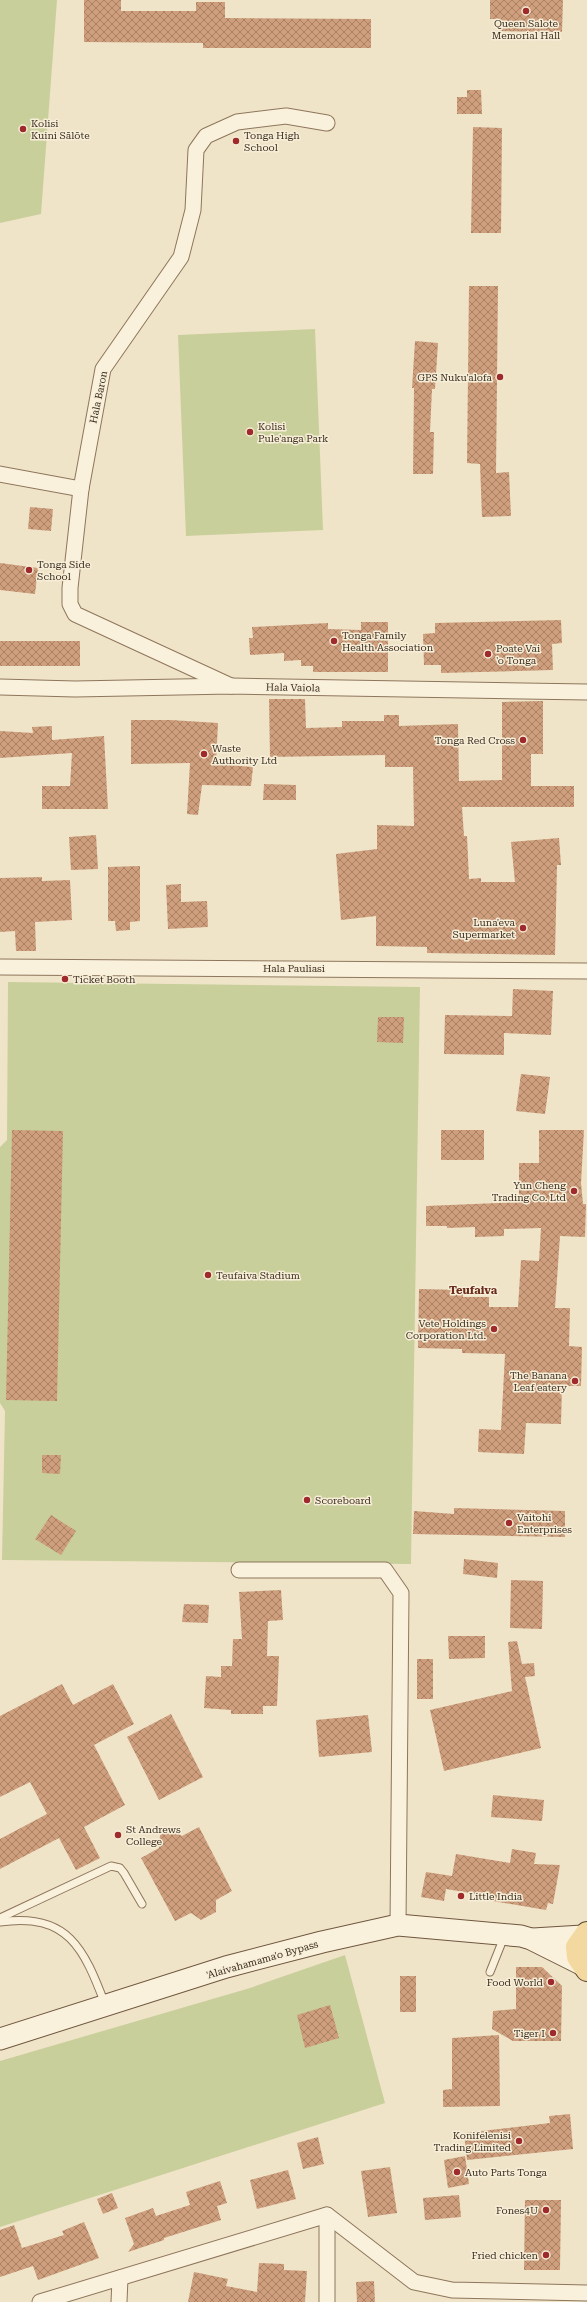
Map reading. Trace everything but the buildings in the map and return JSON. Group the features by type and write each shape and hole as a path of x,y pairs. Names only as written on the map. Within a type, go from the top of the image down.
{"main road":[{"name":"'Alaivahamama'o Bypass","path":"0,2039 226,1967 322,1942 398,1925 505,1934 531,1939 585,1935"},
{"path":"584,1967 577,1947 585,1935"},
{"name":"'Alaivahamama'o Bypass","path":"531,1939 584,1967"}],"street":[{"name":"Hala Baron","path":"231,686 75,614 70,604 70,588 81,489 103,369 181,257 193,210 196,150 206,136 237,122 286,116 327,123"},
{"path":"0,474 81,489"},
{"name":"Hala Vaiola","path":"0,687 75,689 231,686 587,692"},
{"name":"Hala Pauliasi","path":"0,967 587,971"},
{"path":"239,1570 385,1570 401,1593 398,1925"},
{"path":"40,2302 327,2215"},
{"path":"327,2215 414,2282 452,2290 587,2293"},
{"path":"327,2215 327,2302"},
{"path":"119,2302 120,2278"}],"lane":[{"path":"0,1918 111,1866 120,1868 142,1904"},
{"path":"0,1922 34,1920 59,1927 80,1950 92,1969 106,2006"},
{"path":"490,1972 505,1934"}],"green space":[{"name":"Kolisi Kuini Sālōte","path":"0,0 57,0 41,214 0,223"},
{"name":"Kolisi Pule'anga Park","path":"315,329 323,530 186,536 178,335"},
{"name":"Teufaiva Stadium","path":"8,982 420,987 411,1564 2,1560 5,1411 0,1403 0,1147 7,1140"},
{"path":"345,1955 385,2103 0,2227 0,2061 250,1988"}],"place":[{"name":"Queen Salote Memorial Hall","path":"526,11"},
{"name":"Kolisi Kuini Sālōte","path":"23,129"},
{"name":"Tonga High School","path":"236,141"},
{"name":"GPS Nuku'alofa","path":"500,377"},
{"name":"Kolisi Pule'anga Park","path":"250,432"},
{"name":"Tonga Side School","path":"29,570"},
{"name":"Tonga Family Health Association","path":"334,641"},
{"name":"Poate Vai 'o Tonga","path":"488,654"},
{"name":"Tonga Red Cross","path":"523,740"},
{"name":"Waste Authority Ltd","path":"204,754"},
{"name":"Luna'eva Supermarket","path":"523,928"},
{"name":"Ticket Booth","path":"65,979"},
{"name":"Yun Cheng Trading Co. Ltd","path":"574,1191"},
{"name":"Teufaiva Stadium","path":"208,1275"},
{"name":"Vete Holdings Corporation Ltd.","path":"494,1329"},
{"name":"The Banana Leaf eatery","path":"575,1381"},
{"name":"Scoreboard","path":"307,1500"},
{"name":"Vaitohi Enterprises","path":"509,1523"},
{"name":"St Andrews College","path":"118,1835"},
{"name":"Little India","path":"461,1896"},
{"name":"Food World","path":"551,1982"},
{"name":"Tiger I","path":"553,2033"},
{"name":"Konifelenisi Trading Limited","path":"519,2141"},
{"name":"Auto Parts Tonga","path":"457,2172"},
{"name":"Fones4U","path":"546,2210"},
{"name":"Fried chicken","path":"546,2255"}],"district":[{"name":"Teufaiva","path":"473,1290"}]}
